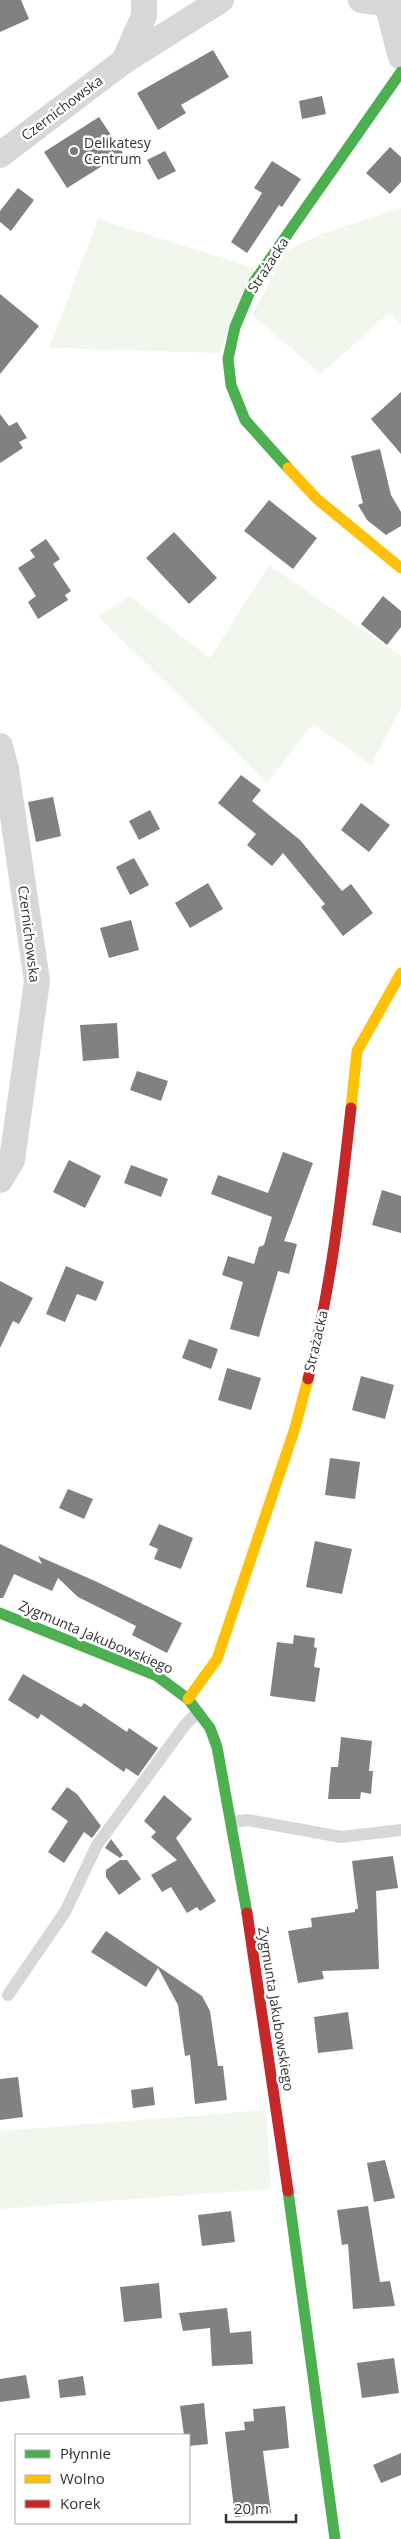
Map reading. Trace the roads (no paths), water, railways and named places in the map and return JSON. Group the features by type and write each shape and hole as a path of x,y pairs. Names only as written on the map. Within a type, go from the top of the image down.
{"street":[{"name":"Czernichowska","path":"124,61 144,16 144,0"},
{"name":"Czernichowska","path":"0,155 124,61 221,0"},
{"path":"361,0 394,4 401,57"},
{"name":"Strażacka","path":"401,72 254,282 235,327 228,359 231,385 245,420 317,500 401,568"},
{"name":"Czernichowska","path":"0,746 6,769 37,981 12,1160 0,1180"},
{"name":"Strażacka","path":"188,1699 217,1659 295,1428 321,1328 336,1239 357,1051 401,973"},
{"name":"Zygmunta Jakubowskiego","path":"0,1613 157,1676 188,1699 210,1728 217,1747 232,1822 269,2053 334,2539"}],"lane":[{"path":"8,1995 65,1912 97,1845 185,1725 198,1712"},
{"path":"232,1822 248,1820 341,1837 401,1830"}],"place":[{"name":"Delikatesy Centrum","path":"74,151"}]}
